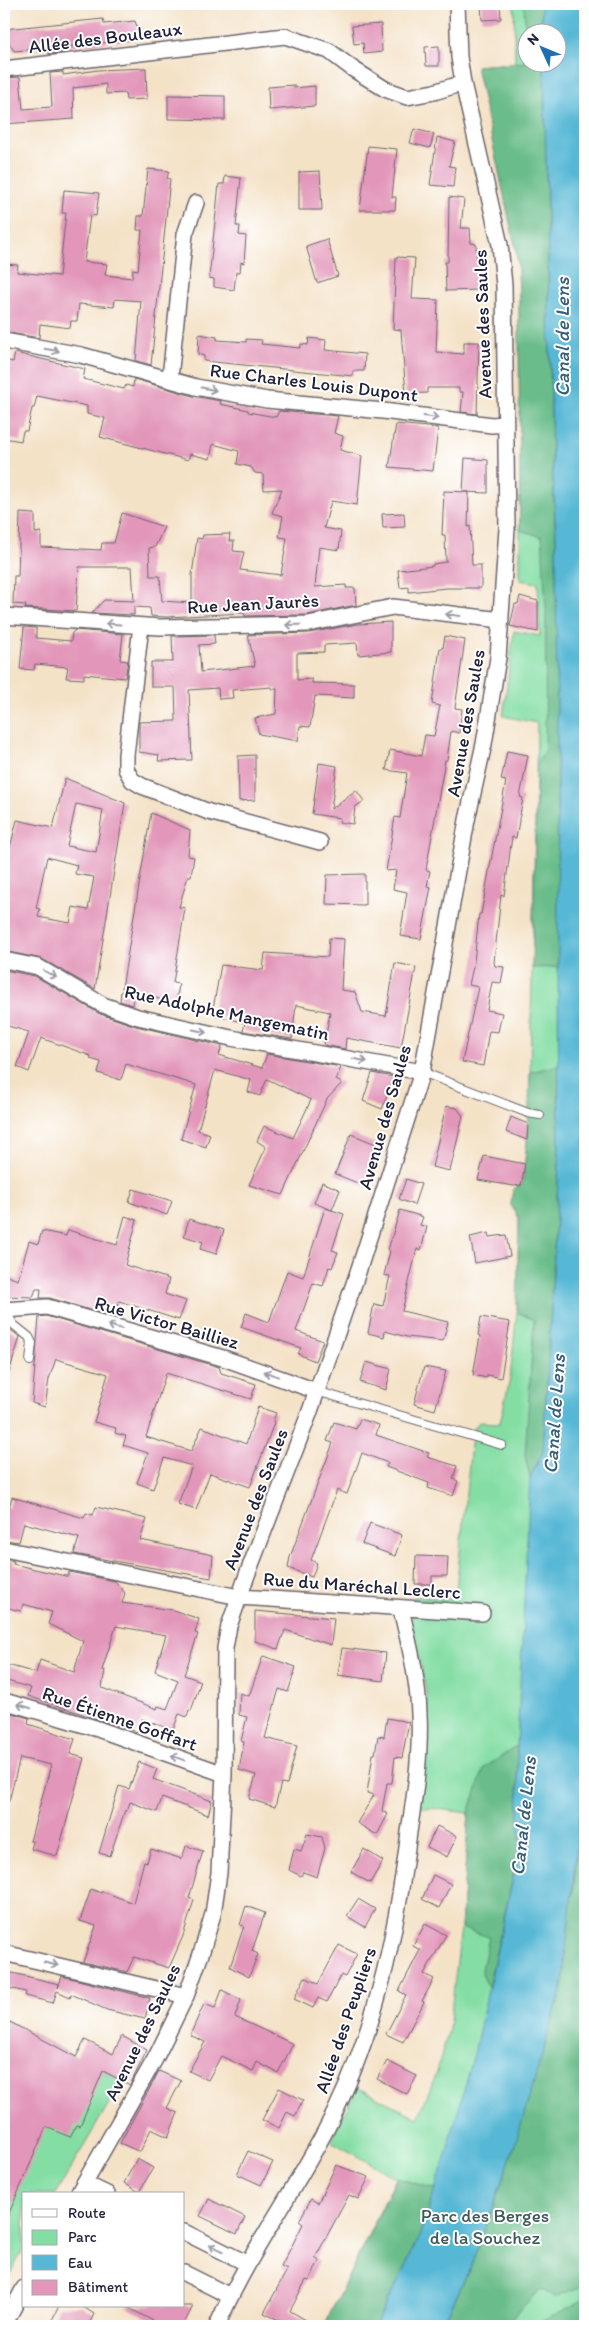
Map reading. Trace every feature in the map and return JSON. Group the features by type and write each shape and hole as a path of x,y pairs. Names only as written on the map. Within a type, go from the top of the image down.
{"street":[{"name":"Avenue des Saules","path":"81,2188 155,2059 186,1996 213,1914 219,1873 224,1774 225,1648 229,1626 358,1272 422,1072 467,820 484,744 502,620 507,529 504,286 500,246 463,83 459,57 457,4"},
{"name":"Allée des Bouleaux","path":"4,69 285,36 329,51 385,89 407,97 434,92 463,83"},
{"path":"170,378 185,234 196,203"},
{"name":"Rue Charles Louis Dupont","path":"4,341 81,355 170,378 196,387 267,400 392,412 492,425 505,424"},
{"name":"Rue Jean Jaurès","path":"4,616 141,626 308,624 393,607 502,620"},
{"path":"141,626 126,755 126,769 132,780 183,803 209,812 320,842"},
{"name":"Rue Adolphe Mangematin","path":"4,960 38,967 103,1005 138,1017 231,1038 422,1072"},
{"name":"Rue Victor Bailliez","path":"4,1310 47,1307 226,1358 316,1391"},
{"name":"Rue du Maréchal Leclerc","path":"4,1549 239,1597 482,1613"},
{"name":"Allée des Peupliers","path":"217,2326 230,2296 322,2138 344,2091 377,2000 390,1952 401,1894 418,1749 418,1692 413,1660 401,1609"},
{"name":"Rue Étienne Goffart","path":"4,1700 94,1728 224,1774"},
{"path":"4,1953 186,1996"},
{"path":"81,2188 98,2192"},
{"path":"185,2232 248,2264"},
{"path":"185,2274 230,2296"},
{"path":"4,2324 22,2292"}],"lane":[{"path":"422,1072 528,1113 540,1115"},
{"name":"Rue Victor Bailliez","path":"4,1310 14,1325 29,1336 32,1343 30,1361"},
{"path":"316,1391 502,1445"}],"green space":[{"name":"Parc des Berges de la Souchez","path":"514,4 585,4 585,2326 324,2326 396,2178 331,2141 357,2087 418,2118 436,2075 449,2029 461,1928 469,1813 420,1807 427,1718 426,1690 412,1627 413,1597 455,1599 471,1445 475,1427 479,1422 500,1423 510,1379 517,1312 519,1218 511,1205 513,1189 522,1185 529,1124 537,723 503,716 514,631 540,636 538,583 520,580 519,289 517,255 476,66 515,63"},
{"path":"524,4 541,4 542,22 525,22"},
{"path":"516,63 516,72 544,72 552,457 556,538 559,967 532,968 537,762 545,752 546,610 542,537 520,530 519,289 517,255 476,66"},
{"path":"559,1065 559,1164 543,1452 530,1478 525,1456 534,1320 517,1312 519,1218 511,1205 513,1189 522,1185 524,1171 529,1114 530,1072"},
{"path":"517,1746 520,1846 488,1988 481,1974 489,1937 461,1928 469,1813 484,1768"},
{"path":"585,1766 585,2285 555,2297 540,2289 505,2326 442,2326 473,2262 514,2148 574,1886"},
{"path":"4,2019 122,2081 57,2192 22,2192 22,2252 4,2284"},
{"path":"397,2178 435,2189 417,2243 375,2326 324,2326"},
{"path":"585,2299 585,2326 533,2326"}],"water":[{"name":"Canal de Lens","path":"541,4 585,4 585,1766 562,1988 514,2148 473,2262 442,2326 375,2326 417,2243 443,2165 474,2054 520,1846 517,1746 530,1478 543,1452 559,1164 556,538 552,457 544,72 566,72 566,22 542,22"}],"building":[{"path":"481,4 500,4 501,19 482,20"},
{"path":"103,19 104,24 135,21 141,39 62,47 62,53 49,54 48,48 14,51 4,34 4,29"},
{"path":"381,24 382,52 364,54 363,43 354,44 352,26"},
{"path":"439,46 439,66 426,66 425,47"},
{"path":"146,68 147,99 126,100 125,93 106,94 106,84 73,88 74,119 4,124 4,78 20,77 23,109 52,107 50,73 63,72 63,75 98,70"},
{"path":"294,85 294,88 315,86 315,106 269,110 268,87"},
{"path":"168,95 225,96 225,120 168,119"},
{"path":"414,129 434,134 430,148 410,143"},
{"path":"437,137 455,142 449,166 455,167 453,187 430,185"},
{"path":"368,146 397,149 392,197 396,197 395,210 360,210"},
{"path":"148,169 169,171 167,178 170,179 151,365 136,361 141,301 115,299 114,307 79,304 77,321 71,321 70,328 40,324 39,338 4,332 4,264 18,265 17,272 59,276 66,213 62,213 64,190 99,193 96,216 90,215 84,262 107,264 105,275 132,278 133,269 138,270 142,230 137,230 138,216 143,216"},
{"path":"320,171 322,210 299,210 299,172"},
{"path":"225,176 241,178 236,226 240,226 239,235 246,236 244,263 241,262 240,272 236,272 234,290 214,287 214,279 209,278 219,184 224,184"},
{"path":"449,197 464,199 461,228 470,228 471,243 476,244 478,290 446,291 445,262 448,262"},
{"path":"327,239 338,276 317,283 306,246"},
{"path":"396,257 415,258 412,299 438,300 436,352 464,354 464,342 479,342 477,414 461,412 463,392 459,392 459,388 427,388 427,393 406,394 401,330 393,329"},
{"path":"199,334 217,337 217,340 246,342 246,339 262,340 261,344 300,348 301,344 308,345 309,338 326,340 325,350 365,354 364,371 353,371 353,376 204,361 204,356 198,354"},
{"path":"15,353 85,369 83,379 124,389 126,385 133,387 134,379 193,396 221,401 220,404 248,410 248,412 276,417 279,411 338,416 334,433 343,436 340,450 362,456 357,505 331,501 324,528 341,531 339,550 319,547 315,587 346,585 346,588 355,588 356,605 307,615 245,616 244,613 167,617 151,616 150,608 134,607 134,615 92,613 104,600 134,601 132,567 79,567 76,611 25,608 26,605 13,604 14,576 18,576 20,513 35,514 35,533 41,532 41,547 101,550 102,543 114,543 122,513 164,527 155,547 149,548 150,576 160,576 162,601 192,603 192,575 197,538 202,539 203,535 230,534 229,541 234,541 233,551 244,552 240,570 281,575 287,538 279,537 283,516 272,513 282,489 264,490 263,474 255,473 251,467 237,464 239,451 213,444 210,459 190,454 188,460 100,437 105,418 87,414 87,406 37,396 34,408 32,408 27,431 23,431 21,441 4,438 4,360 13,362"},
{"path":"396,424 438,428 433,471 389,467"},
{"path":"465,458 488,460 488,493 463,492"},
{"path":"444,491 469,492 468,527 470,526 472,565 481,565 481,588 446,588 409,592 409,587 400,588 398,570 433,566 433,564 446,562 445,535 442,535"},
{"path":"404,513 405,527 383,528 382,514"},
{"path":"520,596 538,601 538,632 510,626 515,604 518,604"},
{"path":"391,622 391,652 358,655 357,643 324,645 324,652 297,653 297,680 312,679 312,683 354,684 354,698 315,696 310,727 300,726 298,741 259,734 255,718 276,714 277,689 272,689 272,687 232,690 233,698 219,699 218,688 189,690 192,760 158,761 159,755 139,752 139,722 176,721 175,687 151,687 151,662 173,662 172,636 214,635 215,644 199,645 201,672 255,666 248,635 308,633 358,624"},
{"path":"24,627 36,628 36,638 71,641 72,633 75,630 123,634 120,660 128,661 125,678 84,674 84,679 66,678 68,667 35,664 34,670 20,669"},
{"path":"445,636 465,640 455,708 462,709 459,733 451,731 447,760 445,760 426,870 430,871 427,886 431,887 421,939 400,936 407,892 393,889 396,870 386,871 395,817 400,818 407,773 386,770 390,750 421,756 425,735 434,736 440,706 432,704 440,648 443,648"},
{"path":"507,751 528,755 520,797 523,798 516,838 512,837 504,896 501,895 494,962 495,966 504,967 501,983 492,982 487,1010 502,1013 498,1032 489,1031 483,1066 462,1062 478,987 469,985 474,962 479,914 481,914 506,781 501,780"},
{"path":"255,755 255,800 239,801 238,756"},
{"path":"319,763 337,766 331,809 356,790 364,801 355,807 353,824 339,822 340,818 312,814"},
{"path":"65,778 125,803 95,989 42,959 4,951 4,872 17,820 53,828","holes":["76,804 103,810 96,852 67,846","47,857 77,865 75,874 94,877 88,910 73,907 70,923 38,917 40,909 36,908"]},
{"path":"151,813 190,830 188,856 194,857 191,876 188,876 179,907 185,908 173,983 179,984 176,1004 122,988"},
{"path":"365,874 365,905 326,904 327,875"},
{"path":"329,938 344,939 341,990 355,992 362,1012 386,1016 395,963 416,967 401,1048 346,1038 345,1049 324,1045 330,1012 296,1005 292,1039 243,1031 245,1023 212,1014 221,965 263,970 265,953 328,957"},
{"path":"4,970 35,976 100,1014 136,1026 222,1046 219,1055 262,1068 267,1054 341,1067 336,1080 342,1083 327,1099 283,1195 249,1185 266,1147 257,1141 264,1126 293,1138 311,1100 267,1079 260,1096 248,1092 251,1080 215,1070 198,1130 210,1134 206,1147 181,1139 196,1085 126,1064 121,1080 98,1073 101,1062 90,1059 91,1056 41,1038 29,1072 17,1067 29,1032 4,1025"},
{"path":"121,991 134,993 132,1005 120,1001"},
{"path":"372,1073 394,1077 382,1109 363,1101"},
{"path":"446,1106 457,1108 463,1116 450,1171 432,1167"},
{"path":"511,1117 528,1124 527,1140 506,1132"},
{"path":"351,1134 381,1146 365,1186 335,1174"},
{"path":"484,1156 525,1164 521,1185 514,1186 478,1180"},
{"path":"406,1179 421,1184 414,1205 399,1199"},
{"path":"322,1182 340,1190 332,1210 314,1203"},
{"path":"133,1189 172,1201 167,1215 129,1202"},
{"path":"325,1208 344,1214 332,1250 338,1252 332,1268 329,1267 323,1286 313,1283 296,1331 323,1341 315,1361 298,1354 301,1348 241,1327 246,1313 269,1322 287,1271 303,1277"},
{"path":"400,1210 423,1217 420,1225 427,1227 421,1250 417,1249 402,1311 448,1322 443,1341 407,1337 385,1331 384,1337 368,1333 374,1304 383,1306 390,1276 384,1275 390,1251 388,1250"},
{"path":"125,1216 137,1220 125,1265 169,1279 165,1294 186,1301 179,1320 119,1301 114,1317 50,1298 40,1298 41,1289 36,1289 33,1297 4,1296 4,1275 18,1280 29,1241 38,1244 42,1231 66,1236 68,1230 117,1245"},
{"path":"189,1219 224,1230 216,1254 200,1249 203,1242 184,1236"},
{"path":"488,1233 489,1237 506,1235 510,1256 475,1263 470,1237"},
{"path":"46,1316 219,1367 221,1373 256,1384 251,1399 166,1373 146,1437 191,1451 202,1427 246,1444 258,1407 276,1413 250,1487 210,1473 196,1510 178,1504 192,1466 164,1458 153,1489 137,1483 148,1453 123,1445 126,1436 115,1433 116,1428 94,1422 108,1374 56,1359 49,1379 45,1407 32,1403 39,1317"},
{"path":"481,1317 510,1322 501,1378 473,1375 480,1336 478,1335"},
{"path":"4,1325 20,1337 7,1379 4,1379"},
{"path":"366,1362 391,1369 386,1390 360,1382"},
{"path":"424,1367 446,1371 435,1410 414,1404"},
{"path":"360,1419 379,1425 376,1435 429,1453 427,1457 457,1466 453,1479 458,1481 453,1496 428,1488 429,1483 386,1467 388,1463 362,1453 347,1494 337,1490 311,1560 317,1563 312,1577 288,1568 290,1557 333,1443 327,1441 334,1422 356,1429"},
{"path":"12,1497 84,1518 86,1513 93,1515 96,1507 147,1519 140,1540 213,1555 211,1578 74,1554 79,1538 24,1523 19,1542 4,1540 4,1507 9,1508"},
{"path":"370,1523 402,1535 395,1556 362,1544"},
{"path":"416,1556 448,1557 447,1576 432,1576 432,1584 415,1584"},
{"path":"4,1559 14,1561 13,1564 65,1576 68,1576 69,1572 115,1581 125,1593 122,1603 173,1610 199,1619 195,1633 198,1634 184,1675 201,1681 191,1711 189,1710 187,1717 179,1714 173,1730 142,1719 137,1732 28,1696 31,1688 4,1680 4,1664 36,1673 40,1660 74,1672 83,1641 48,1624 52,1612 23,1604 21,1611 4,1607","holes":["116,1626 166,1635 155,1671 178,1680 167,1709 158,1706 157,1709 102,1688 105,1670 102,1670"]},
{"path":"255,1611 334,1618 331,1645 285,1630 278,1649 255,1641"},
{"path":"342,1648 386,1653 383,1681 338,1675"},
{"path":"263,1656 296,1667 288,1692 279,1689 265,1738 297,1746 287,1784 281,1783 275,1807 249,1799 256,1775 239,1770 244,1742 241,1741 247,1717 239,1715 240,1693 249,1696"},
{"path":"4,1711 29,1718 28,1724 75,1739 70,1754 84,1758 57,1856 31,1849 33,1842 30,1841 51,1765 20,1758 9,1801 4,1801"},
{"path":"387,1718 409,1722 402,1758 395,1757 392,1783 387,1783 382,1811 388,1814 377,1835 357,1823 374,1795 367,1793 373,1754 375,1754 378,1736 384,1737"},
{"path":"139,1762 157,1769 153,1779 212,1801 208,1815 162,1798 157,1812 130,1802 127,1811 125,1810 110,1856 99,1853 119,1786 129,1789"},
{"path":"437,1826 457,1836 447,1857 427,1847"},
{"path":"307,1834 322,1837 325,1848 317,1877 303,1872 301,1876 289,1870 294,1849 301,1851"},
{"path":"186,1846 203,1851 189,1898 194,1900 183,1936 169,1968 134,1957 127,1972 83,1962 96,1926 80,1921 91,1889 101,1893 102,1891 133,1903 144,1861 147,1862 151,1849 182,1859"},
{"path":"364,1849 383,1861 370,1883 351,1872"},
{"path":"433,1875 451,1884 439,1908 422,1899"},
{"path":"358,1899 375,1909 365,1927 347,1916"},
{"path":"246,1906 265,1913 252,1951 258,1954 249,1977 230,1967 244,1926 240,1925"},
{"path":"425,1924 446,1935 424,1974 434,1979 403,2042 386,2034 406,1995 399,1991 420,1950 413,1946"},
{"path":"339,1945 357,1954 345,1977 341,1975 327,2002 318,1998 313,2008 294,1999 305,1977 318,1984"},
{"path":"4,1971 59,1984 58,1988 62,1976 150,1998 145,2019 107,2010 71,1994 70,1997 57,1991 53,2003 25,1996 26,1992 4,1987"},
{"path":"222,1990 241,2000 235,2017 293,2044 278,2073 257,2062 253,2071 221,2056 208,2080 189,2071 205,2042 190,2035 204,2004 215,2008"},
{"path":"8,2021 76,2057 85,2040 113,2054 122,2036 147,2050 130,2085 103,2071 80,2126 76,2125 70,2137 46,2127 4,2225 4,2031"},
{"path":"387,2061 417,2076 407,2094 377,2079"},
{"path":"159,2071 181,2081 167,2108 178,2113 168,2137 151,2129 140,2152 120,2143"},
{"path":"279,2088 303,2100 295,2116 287,2112 279,2128 262,2120"},
{"path":"248,2151 273,2162 261,2185 237,2174"},
{"path":"137,2159 153,2168 139,2192 124,2183"},
{"path":"336,2165 369,2177 358,2199 349,2195 315,2258 319,2261 309,2281 306,2280 290,2311 315,2325 291,2326 264,2313 287,2270 281,2267 303,2224 299,2221 311,2199 318,2203"},
{"path":"209,2199 245,2217 237,2234 200,2216"},
{"path":"185,2306 193,2306 183,2326 163,2326 129,2308 185,2308"},
{"path":"58,2308 85,2308 94,2314 88,2326 49,2326"}]}
